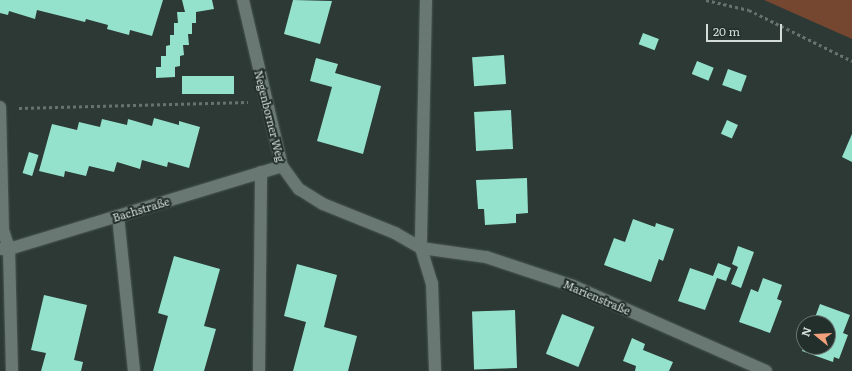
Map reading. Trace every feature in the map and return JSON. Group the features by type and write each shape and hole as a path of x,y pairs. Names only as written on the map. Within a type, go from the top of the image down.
{"street":[{"name":"Negenborner Weg","path":"243,0 282,166 299,189 323,204 395,233 421,248"},
{"path":"426,0 421,248 432,283 436,371"},
{"path":"0,108 3,230 12,371"},
{"name":"Bachstraße","path":"4,249 282,166"},
{"path":"259,371 261,172"},
{"path":"118,216 134,371"},
{"name":"Marienstraße","path":"421,248 486,257 573,286 766,371"}],"path":[{"path":"706,0 749,10 852,61"},
{"path":"0,108 266,101"}],"shaded area":[{"path":"764,0 852,0 852,39"}],"building":[{"path":"0,0 163,0 152,36 130,30 129,35 107,29 108,25 86,19 85,22 37,10 35,19 9,11 8,15 0,13"},
{"path":"182,0 212,0 214,9 196,12 196,23 192,23 192,34 188,34 189,45 183,45 184,55 180,56 180,66 175,67 175,77 156,78 156,67 161,67 161,56 166,56 166,46 170,45 170,35 174,35 174,23 178,23 177,12 185,12"},
{"path":"293,0 332,1 320,44 284,34"},
{"path":"643,33 659,39 655,50 639,44"},
{"path":"504,55 506,84 474,86 472,57"},
{"path":"316,58 338,64 335,73 381,86 363,154 317,141 332,87 310,81"},
{"path":"697,61 714,68 708,81 692,74"},
{"path":"728,69 747,76 741,92 722,85"},
{"path":"182,76 234,76 234,94 182,94"},
{"path":"511,110 513,149 476,151 474,112"},
{"path":"154,118 179,125 179,121 200,127 189,168 168,162 167,167 142,160 140,169 117,162 114,172 89,166 86,176 65,171 64,177 39,171 52,124 77,130 79,122 100,127 102,119 127,125 128,119 152,126"},
{"path":"727,120 738,125 732,139 721,134"},
{"path":"852,134 852,162 842,157"},
{"path":"29,152 39,155 32,176 23,173"},
{"path":"527,178 528,213 516,214 516,223 485,225 484,209 478,209 476,180"},
{"path":"633,219 655,227 656,223 674,229 663,261 659,259 651,282 604,265 614,238 625,242"},
{"path":"738,246 754,252 741,288 731,284 738,267 732,264"},
{"path":"174,256 220,269 204,326 216,329 204,371 153,371 168,316 158,313"},
{"path":"718,263 731,268 726,281 717,278 705,310 678,301 690,268 713,276"},
{"path":"297,264 337,275 324,327 357,336 348,371 293,371 306,322 284,316"},
{"path":"763,278 782,285 777,299 782,301 770,333 739,322 751,289 758,292"},
{"path":"44,295 87,305 74,360 83,362 81,371 41,371 46,353 31,350"},
{"path":"820,304 850,315 843,333 848,335 839,359 834,357 833,362 813,355 836,355 836,315 816,315"},
{"path":"515,310 517,368 474,369 472,312"},
{"path":"562,314 594,327 578,367 546,354"},
{"path":"632,338 645,344 643,350 673,362 669,371 635,371 636,366 623,361"}]}
